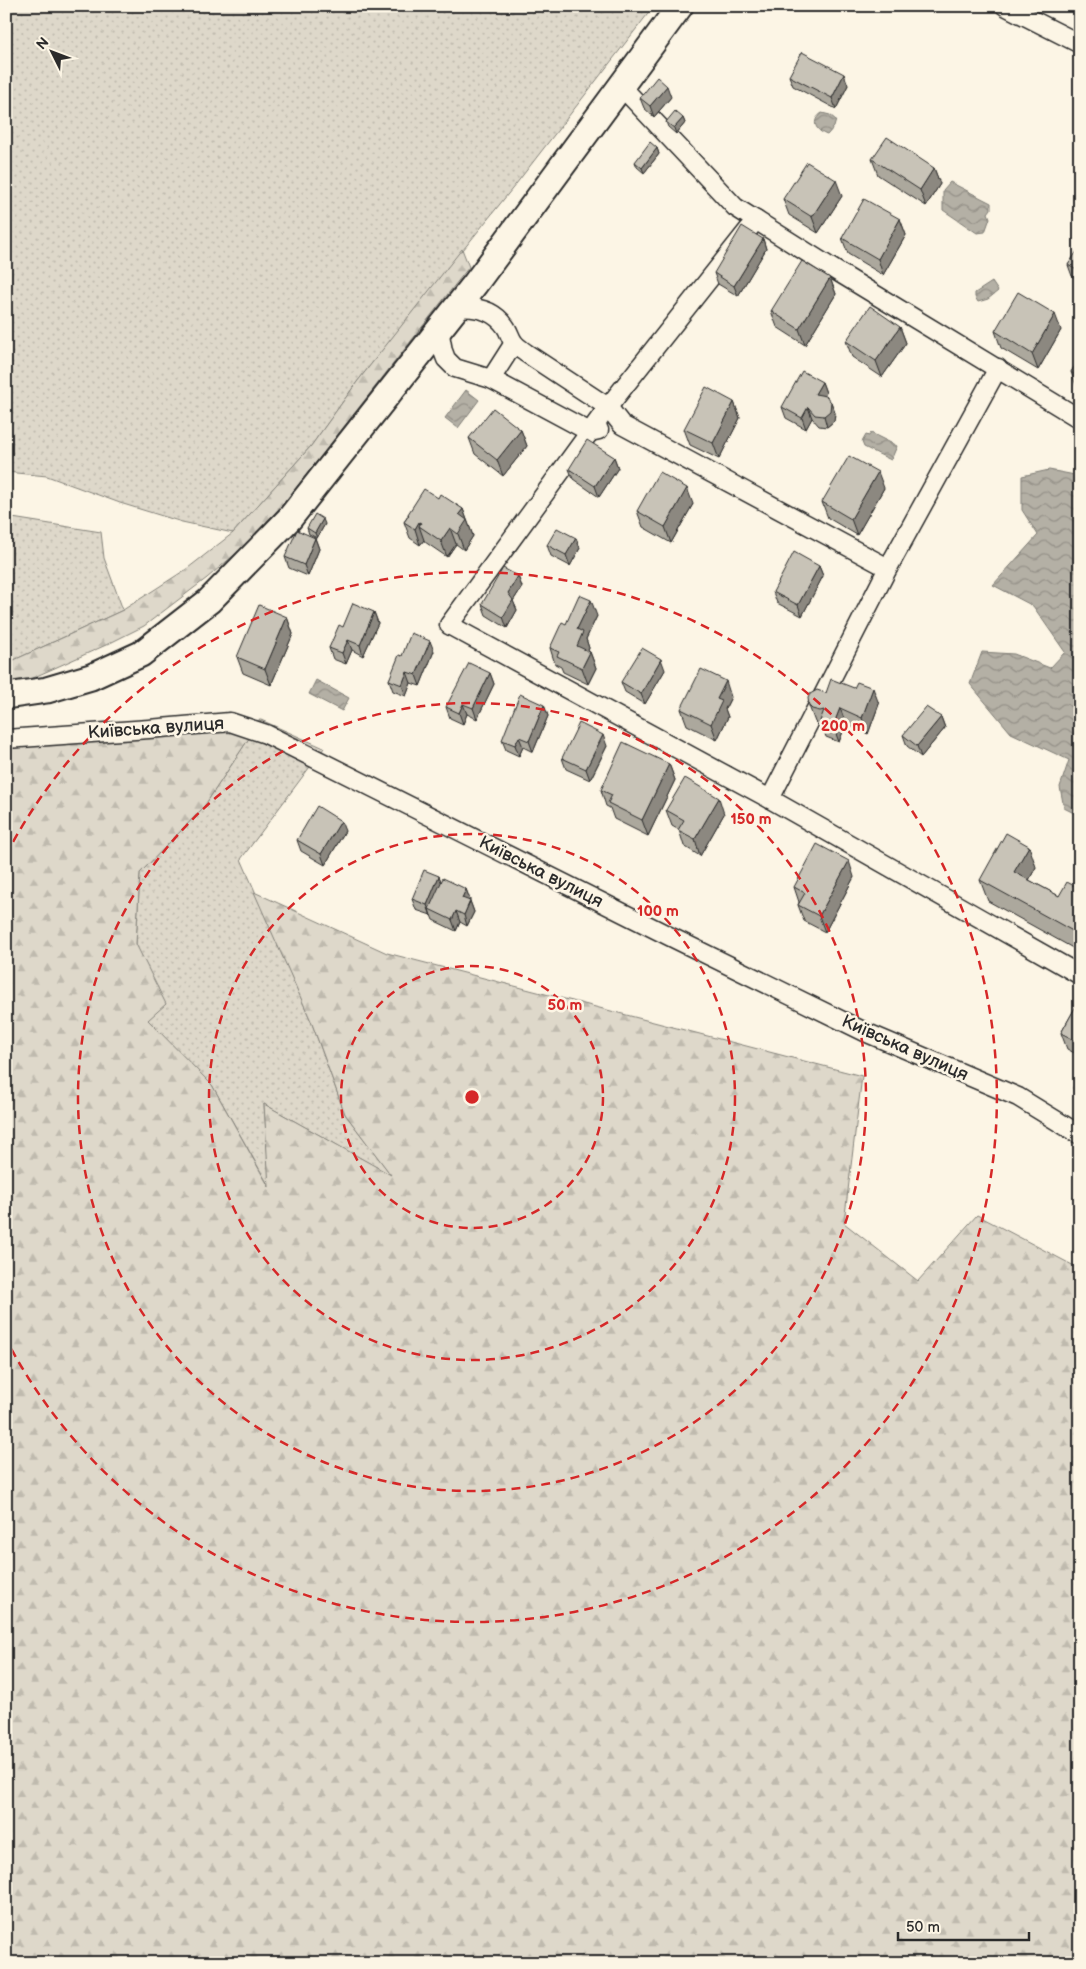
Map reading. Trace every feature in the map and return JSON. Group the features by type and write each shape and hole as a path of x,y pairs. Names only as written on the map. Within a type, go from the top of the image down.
{"main road":[{"path":"6,696 47,690 91,677 141,654 209,601 290,518 456,308 680,6"}],"street":[{"path":"1005,6 1080,44"},
{"path":"621,86 735,207 1080,419"},
{"path":"756,220 608,407 449,625 770,799 1080,975"},
{"path":"456,308 468,307 488,311 499,318 514,343 526,353 608,407 622,425 888,568"},
{"path":"439,329 446,359 455,368 491,379 590,432 622,425"},
{"path":"491,379 514,343"},
{"path":"770,799 888,568 998,368"},
{"name":"Київська вулиця","path":"6,739 230,722 266,734 847,1023 1018,1097 1080,1135"}],"green space":[{"path":"6,6 654,6 516,184 357,382 311,446 233,533 182,522 120,503 47,476 6,472"},
{"path":"462,249 469,267 285,502 246,545 207,578 144,626 30,679 6,685 6,661 14,660 123,610 188,568 233,533 311,446 357,382"},
{"path":"6,517 101,532 104,558 123,610 14,660 6,661"},
{"path":"261,720 324,748 241,859 311,1021 345,1114 392,1176 264,1104 270,1188 212,1085 147,1020 136,944 140,873 203,808"},
{"path":"261,720 203,808 140,873 136,944 166,1004 148,1020 212,1085 269,1187 264,1104 391,1175 345,1114 311,1021 254,892 387,953 862,1076 844,1223 918,1281 977,1215 1080,1269 1080,1963 6,1963 6,743"}],"water":[{"path":"822,113 830,115 836,120 834,127 827,135 817,128 815,122"},
{"path":"950,182 991,203 991,209 988,213 990,218 985,232 977,233 943,210 943,190"},
{"path":"992,282 998,291 988,299 978,302 975,293"},
{"path":"466,390 479,400 458,428 445,418"},
{"path":"871,433 897,446 891,460 864,447 862,442 866,435 869,436"},
{"path":"1049,470 1080,476 1080,816 1064,808 1060,787 1069,760 1011,733 970,684 982,652 1014,654 1050,668 1065,652 1033,606 993,585 1038,535 1022,510 1022,476"},
{"path":"316,680 349,698 342,711 309,694"}],"building":[{"path":"802,52 844,74 832,98 789,76"},
{"path":"657,77 667,86 650,106 640,98"},
{"path":"675,111 683,118 674,128 666,122"},
{"path":"887,137 934,168 920,190 872,159"},
{"path":"650,142 657,148 642,168 635,162"},
{"path":"807,162 836,180 812,217 783,199"},
{"path":"864,199 900,219 878,259 842,238"},
{"path":"742,226 763,239 734,286 714,273"},
{"path":"1080,249 1080,272 1068,265"},
{"path":"802,261 830,278 799,329 771,311"},
{"path":"1018,292 1055,314 1032,354 995,331"},
{"path":"870,306 900,327 876,361 846,341"},
{"path":"1080,329 1080,340 1075,337"},
{"path":"1080,358 1080,378 1071,372"},
{"path":"802,371 822,382 815,394 826,396 831,402 830,411 824,416 815,415 808,407 802,418 782,407"},
{"path":"706,387 734,402 713,443 684,429"},
{"path":"493,408 521,430 497,460 469,438"},
{"path":"587,440 614,457 595,486 569,469"},
{"path":"849,456 878,472 851,519 822,502"},
{"path":"659,472 687,488 665,527 637,511"},
{"path":"424,489 438,498 440,494 463,509 459,514 467,520 458,534 450,528 441,541 419,526 421,523 419,522 415,529 404,522"},
{"path":"315,514 323,519 315,533 307,528"},
{"path":"557,528 576,538 566,555 547,545"},
{"path":"297,530 315,538 304,565 285,557"},
{"path":"794,552 819,566 798,605 773,592"},
{"path":"503,568 518,576 508,593 513,600 503,617 482,604"},
{"path":"579,595 591,600 577,629 583,632 577,646 590,652 582,668 557,656 559,652 550,648 562,622 566,624"},
{"path":"353,603 374,612 360,645 348,640 342,653 329,648 339,625 343,627"},
{"path":"259,605 287,617 265,669 237,657"},
{"path":"411,633 430,641 416,675 407,672 402,685 389,680 399,655 402,656"},
{"path":"642,648 661,659 641,694 621,682"},
{"path":"469,663 490,673 473,708 463,704 459,713 446,707"},
{"path":"701,669 726,681 717,699 722,701 711,724 681,709"},
{"path":"831,679 854,688 857,682 873,688 862,718 840,708 833,726 820,721 824,710 812,709 809,706 808,698 810,694 817,690 826,693"},
{"path":"520,694 544,705 529,741 519,737 515,745 502,740"},
{"path":"926,707 941,717 917,746 903,735"},
{"path":"579,723 603,735 586,769 562,758"},
{"path":"623,742 669,764 642,820 608,803 612,795 601,790"},
{"path":"685,778 719,798 695,839 678,830 684,820 666,810"},
{"path":"317,806 341,821 321,854 297,840"},
{"path":"1006,833 1029,846 1014,872 1059,896 1067,882 1080,889 1080,935 980,880"},
{"path":"817,844 849,861 819,916 798,905 805,893 794,887"},
{"path":"424,870 439,876 427,905 412,899"},
{"path":"443,878 466,889 462,898 470,901 464,915 456,911 452,920 429,909"},
{"path":"1080,999 1080,1043 1061,1033"},
{"path":"1080,1075 1080,1092 1073,1088"}]}
